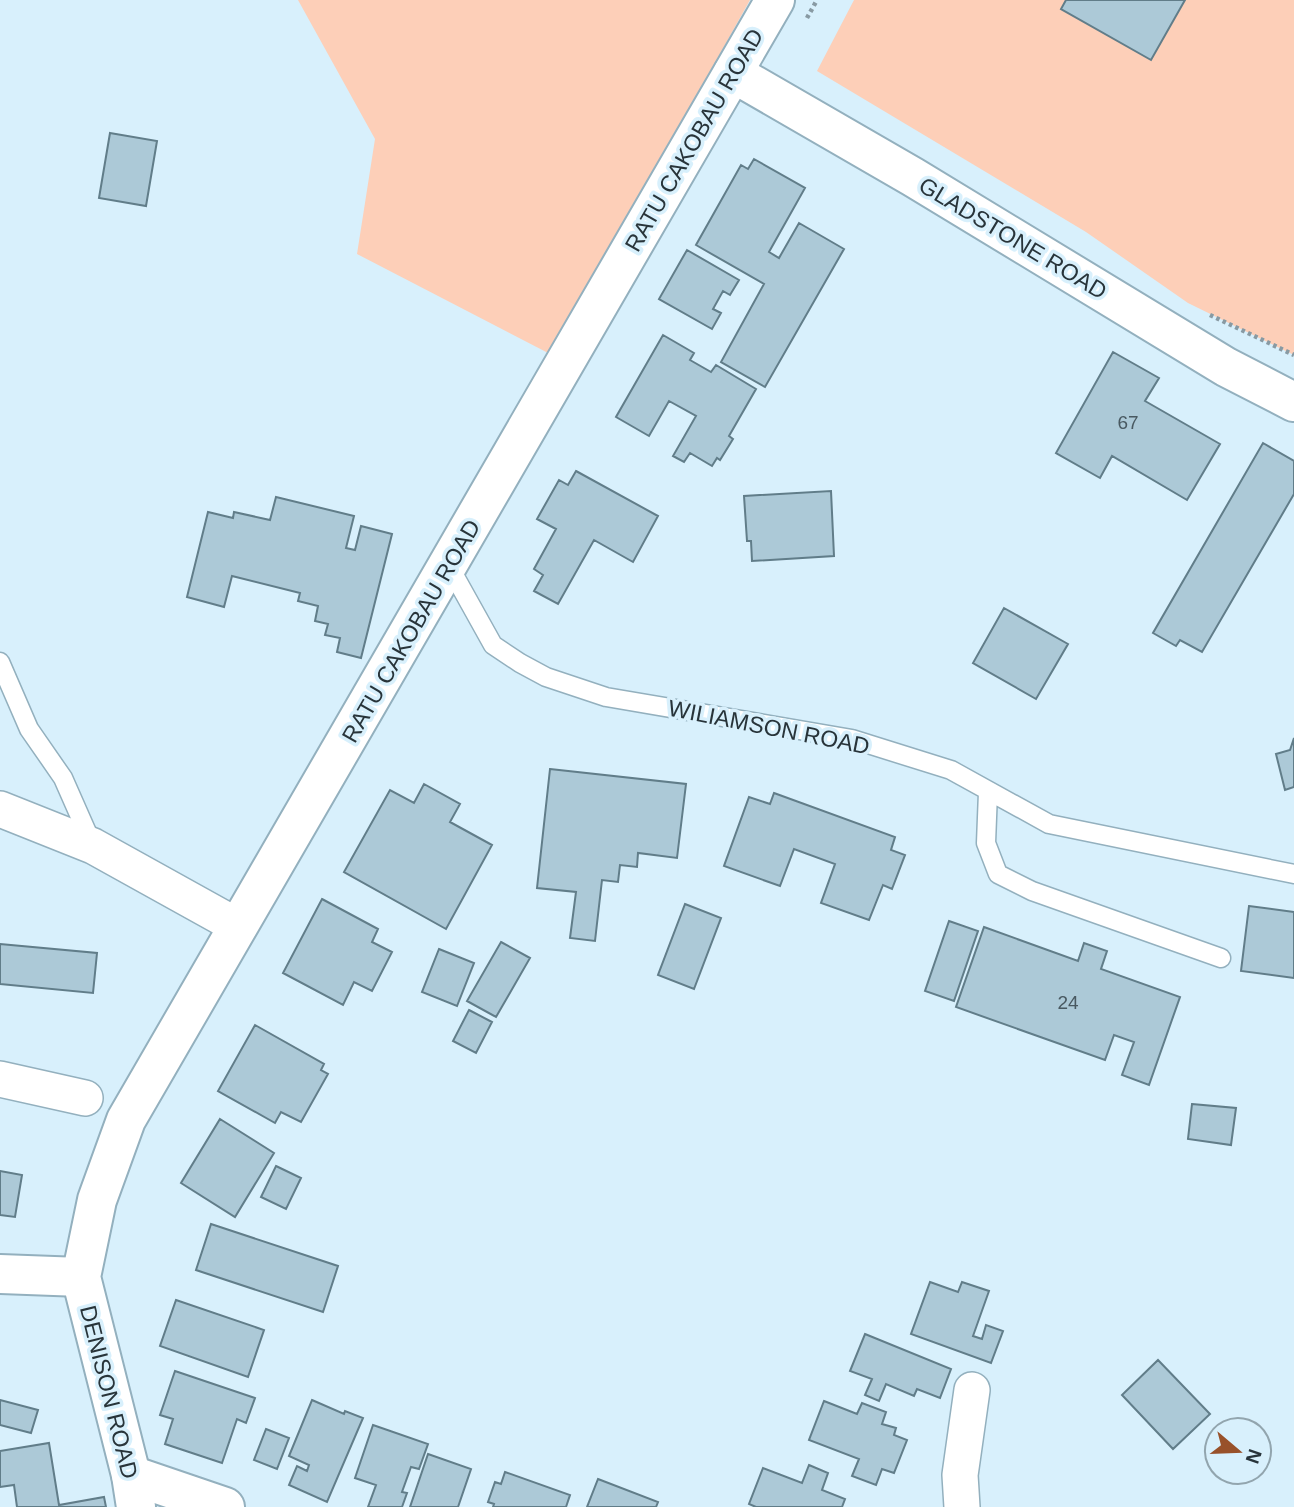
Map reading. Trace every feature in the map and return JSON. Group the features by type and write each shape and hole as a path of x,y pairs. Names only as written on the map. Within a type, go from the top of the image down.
{"main road":[{"name":"RATU CAKOBAU ROAD","path":"81,1277 97,1200 126,1120 775,0"},
{"name":"GLADSTONE ROAD","path":"733,73 913,177 1226,367 1294,402"},
{"path":"0,1274 81,1277"},
{"name":"DENISON ROAD","path":"81,1277 133,1491"},
{"path":"133,1491 225,1507"}],"street":[{"path":"0,808 93,846 239,927"},
{"path":"0,1079 85,1098"},
{"path":"962,1507 960,1475 972,1390"}],"lane":[{"name":"WILIAMSON ROAD","path":"449,566 494,645 547,677 606,697 852,739 951,770 1049,824 1294,874"},
{"path":"0,662 29,729 63,778 93,846"},
{"path":"988,792 986,843 998,874 1032,891 1221,958"}],"shaded area":[{"path":"298,0 750,0 552,355 357,254 375,139"},
{"path":"854,0 1294,0 1294,355 1188,303 1086,232 817,71"}],"building":[{"path":"1066,0 1185,0 1151,60 1061,9"},
{"path":"110,133 157,141 146,206 99,198"},
{"path":"754,159 805,188 769,252 779,258 799,223 844,249 765,387 721,362 764,284 696,245 741,165 748,169"},
{"path":"687,250 739,280 730,295 723,291 713,309 721,313 712,329 659,299"},
{"path":"663,335 694,353 690,360 711,372 716,365 756,389 729,436 733,439 720,460 717,458 712,466 690,453 684,462 673,456 696,416 669,401 649,436 616,417"},
{"path":"1113,352 1159,378 1145,401 1220,444 1187,500 1112,456 1100,478 1056,453"},
{"path":"1263,443 1294,461 1294,494 1202,652 1180,640 1176,646 1153,633"},
{"path":"576,471 658,516 633,562 594,540 558,604 534,591 543,575 534,569 556,529 537,519 559,480 568,485"},
{"path":"831,491 834,556 752,561 751,541 747,541 744,496"},
{"path":"276,497 354,516 346,548 355,550 361,526 392,534 361,658 337,652 340,638 325,635 328,624 315,621 318,606 298,601 300,593 232,576 224,607 187,597 208,512 233,518 234,512 270,520"},
{"path":"1004,608 1068,644 1036,699 973,663"},
{"path":"1294,738 1294,787 1285,790 1276,754 1290,750"},
{"path":"550,769 686,784 677,858 638,853 637,867 620,865 618,882 602,880 595,941 570,938 576,892 537,888"},
{"path":"424,784 460,804 450,822 492,845 446,929 344,872 390,790 414,803"},
{"path":"774,793 895,837 891,850 905,855 892,889 883,885 869,920 821,903 835,864 794,849 780,886 724,866 749,797 770,804"},
{"path":"322,899 378,929 372,942 392,952 372,991 354,982 343,1005 283,973"},
{"path":"685,904 721,918 694,989 658,975"},
{"path":"1249,906 1294,912 1294,978 1241,971"},
{"path":"949,921 978,931 954,1001 925,991"},
{"path":"984,927 1078,961 1084,943 1107,951 1101,969 1180,997 1149,1085 1122,1075 1134,1042 1114,1035 1105,1060 956,1007"},
{"path":"501,942 530,958 496,1017 467,1001"},
{"path":"0,944 97,953 93,993 0,984"},
{"path":"439,949 474,963 457,1006 422,992"},
{"path":"469,1010 492,1022 476,1053 453,1041"},
{"path":"255,1025 324,1064 321,1070 328,1074 301,1122 281,1112 275,1123 218,1091"},
{"path":"1192,1104 1236,1108 1231,1145 1188,1139"},
{"path":"220,1119 274,1153 235,1217 181,1183"},
{"path":"276,1166 301,1178 286,1209 261,1197"},
{"path":"0,1171 22,1175 15,1217 0,1215"},
{"path":"211,1224 338,1266 323,1312 196,1270"},
{"path":"930,1282 958,1292 962,1282 989,1291 973,1336 982,1339 986,1325 1003,1331 991,1363 911,1334"},
{"path":"176,1300 264,1330 248,1377 160,1346"},
{"path":"865,1334 951,1369 940,1398 917,1389 914,1396 886,1384 879,1401 865,1395 872,1379 850,1371"},
{"path":"1158,1360 1210,1414 1203,1416 1203,1421 1173,1449 1122,1395"},
{"path":"175,1371 255,1398 246,1423 237,1419 222,1463 165,1444 173,1419 160,1415"},
{"path":"0,1400 38,1410 31,1433 0,1425"},
{"path":"312,1400 344,1414 345,1411 363,1418 327,1502 289,1485 297,1466 307,1471 309,1465 289,1456"},
{"path":"824,1401 857,1414 862,1403 886,1412 882,1424 896,1428 894,1435 907,1440 894,1473 882,1469 876,1485 852,1476 859,1459 809,1440"},
{"path":"373,1425 428,1444 419,1469 411,1467 402,1492 407,1493 402,1507 368,1507 376,1485 355,1478"},
{"path":"266,1429 289,1438 277,1469 254,1460"},
{"path":"49,1443 59,1505 104,1497 106,1507 17,1507 14,1485 0,1487 0,1451"},
{"path":"428,1454 471,1469 458,1507 410,1507"},
{"path":"809,1465 828,1473 822,1490 845,1499 842,1507 756,1507 749,1504 763,1468 802,1483"},
{"path":"505,1472 570,1495 566,1507 493,1507 494,1504 488,1502 495,1482 501,1484"},
{"path":"598,1479 658,1502 656,1507 587,1507"}]}
